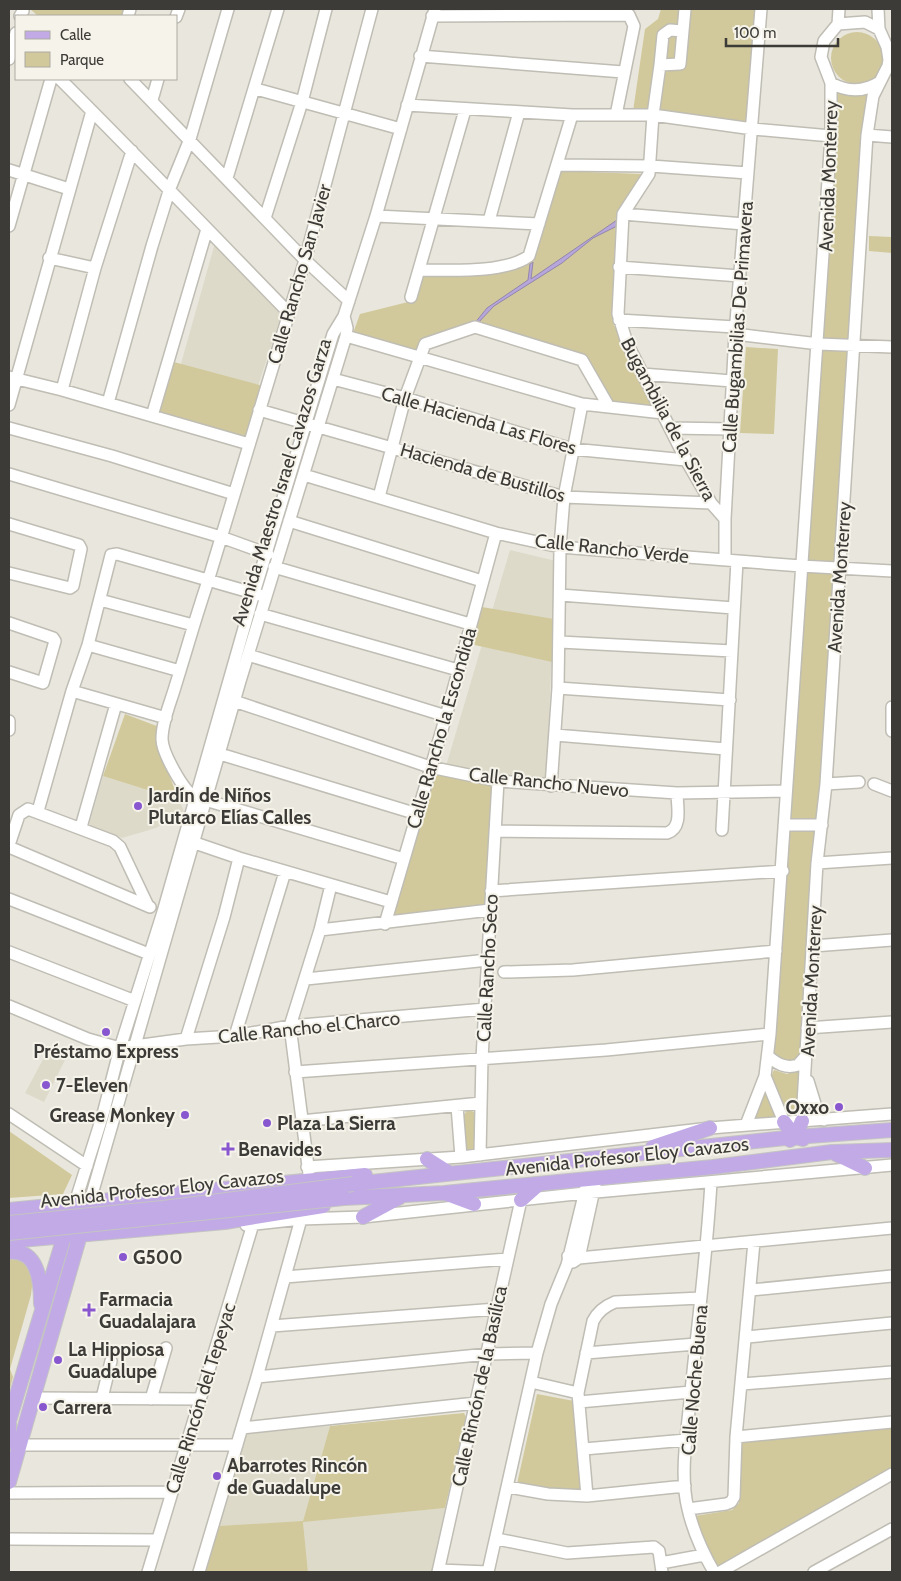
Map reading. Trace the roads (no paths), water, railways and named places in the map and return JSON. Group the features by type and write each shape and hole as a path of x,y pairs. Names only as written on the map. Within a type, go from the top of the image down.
{"main road":[{"path":"753,1162 765,1157 795,1137 802,1121"},
{"path":"784,1122 795,1137 864,1168"},
{"path":"614,1158 710,1128"},
{"name":"Avenida Profesor Eloy Cavazos","path":"10,1214 173,1207 444,1173 614,1158 795,1137 892,1130"},
{"name":"Avenida Profesor Eloy Cavazos","path":"10,1241 344,1198 444,1193 539,1184 591,1186 832,1152 892,1150"},
{"path":"427,1159 444,1173"},
{"name":"Avenida Profesor Eloy Cavazos","path":"10,1214 90,1201 399,1173 444,1173"},
{"path":"521,1200 539,1184"},
{"path":"180,1193 169,1201 166,1212 170,1221 184,1226"},
{"path":"444,1193 474,1204"},
{"path":"151,1229 161,1216 159,1204 152,1196"},
{"path":"364,1217 401,1196"},
{"name":"Avenida Profesor Eloy Cavazos","path":"10,1241 244,1219 366,1197"},
{"name":"Avenida Maestro Israel Cavazos Garza","path":"9,1482 14,1444 34,1398 90,1201"},
{"name":"Avenida Maestro Israel Cavazos Garza","path":"14,1444 9,1421 75,1203"},
{"path":"10,1241 25,1253 35,1266 40,1286 40,1322"}],"street":[{"path":"108,403 170,188 190,139 228,9"},
{"path":"227,178 256,89 278,9"},
{"path":"265,218 302,102 326,9"},
{"name":"Calle Rancho San Javier","path":"201,798 184,787 163,748 162,732 305,260 372,9"},
{"path":"660,65 680,64 685,9"},
{"name":"Calle Bugambilias De Primavera","path":"722,830 734,608 731,560 725,519 735,331 756,95 761,9"},
{"path":"839,9 838,24 865,22 879,29"},
{"name":"Avenida Monterrey","path":"802,1121 817,863 826,784 867,135 870,108 889,60 887,47 879,29 878,9"},
{"path":"344,316 376,216 433,13 625,14 631,17 633,28 616,115"},
{"name":"Avenida Monterrey","path":"746,1125 765,1076 770,1034 783,871 786,791 801,566 819,344 831,136 831,83 821,57 824,41 838,24"},
{"path":"683,31 670,30 663,35 653,115 650,166 647,179 623,214 744,224"},
{"path":"9,59 15,38"},
{"path":"420,56 623,72"},
{"path":"9,226 51,80"},
{"path":"61,80 170,188 206,229 288,312"},
{"path":"131,80 305,260 349,301"},
{"path":"152,100 158,80"},
{"name":"Avenida Monterrey","path":"831,83 844,89 852,90 867,88 880,82"},
{"path":"256,89 401,129"},
{"path":"407,106 572,115 653,115 752,129 831,136"},
{"path":"411,296 435,219 465,110"},
{"path":"9,405 12,378 50,258 92,111"},
{"path":"489,221 519,112"},
{"path":"419,270 494,267 524,260 530,255 572,115"},
{"path":"867,135 892,137"},
{"path":"62,390 95,268 132,151"},
{"path":"558,165 650,166 748,173"},
{"path":"9,170 69,189"},
{"name":"Bugambilia de la Sierra","path":"623,214 619,320 627,343 686,460 711,503 725,519"},
{"path":"376,216 539,224"},
{"path":"152,416 206,229"},
{"path":"50,258 95,268"},
{"path":"620,267 740,276"},
{"name":"Avenida Maestro Israel Cavazos Garza","path":"75,1203 149,954 201,798 260,595 268,554 313,425 333,379 346,336 347,328 344,316"},
{"name":"Avenida Maestro Israel Cavazos Garza","path":"90,1201 195,843 201,798 220,754 260,614 260,595 274,567 304,475 333,334 344,316"},
{"path":"619,320 735,331 819,344 892,347"},
{"path":"379,497 405,398 425,344 475,327 582,360 609,407"},
{"path":"346,336 582,404 663,413"},
{"path":"642,374 732,381"},
{"path":"12,378 62,390 249,444"},
{"name":"Calle Hacienda Las Flores","path":"333,379 405,398 572,449 686,460"},
{"path":"552,786 560,642 560,547 564,498 582,404"},
{"name":"Hacienda de Bustillos","path":"260,410 392,446 564,498 711,503"},
{"path":"9,428 112,456 234,494"},
{"path":"671,428 730,429"},
{"path":"9,474 221,537 268,554"},
{"name":"Calle Rancho Verde","path":"304,475 496,533 560,547 839,569 892,571"},
{"path":"289,521 482,581"},
{"path":"9,524 81,546 73,586 70,588 9,573"},
{"name":"Calle Rancho la Escondida","path":"385,924 446,716 496,533"},
{"path":"32,810 88,645 111,555 116,554 260,595"},
{"path":"274,567 470,624"},
{"path":"560,595 734,608"},
{"path":"100,600 193,625"},
{"path":"260,614 458,670"},
{"path":"9,623 55,639 43,683 9,672"},
{"path":"560,642 732,651"},
{"path":"88,645 180,671"},
{"path":"248,655 446,716"},
{"path":"558,688 730,700"},
{"path":"72,691 166,718"},
{"name":"Calle Rancho Nuevo","path":"234,701 430,767 498,781 677,793 786,791"},
{"path":"81,827 116,704"},
{"path":"892,707 892,730"},
{"path":"555,735 726,749"},
{"path":"220,754 417,814"},
{"name":"Calle Rancho Seco","path":"480,1155 482,1058 498,781"},
{"path":"826,784 859,782"},
{"path":"874,784 892,791"},
{"path":"496,831 661,834 672,831 678,822 677,793"},
{"path":"201,798 404,859"},
{"path":"148,906 120,847 113,841 81,827 32,810 19,815 9,846 148,906 163,912"},
{"path":"784,825 822,825"},
{"path":"195,843 285,872 391,902"},
{"path":"186,1039 224,917 239,858"},
{"path":"817,863 892,858"},
{"path":"492,892 783,871"},
{"path":"235,1036 285,872"},
{"path":"310,1181 290,1026 306,979 331,885"},
{"path":"9,899 149,954"},
{"path":"320,930 385,924 490,910"},
{"path":"813,946 892,940"},
{"path":"504,972 573,970 776,951"},
{"path":"9,952 135,1001"},
{"path":"306,979 488,960"},
{"name":"Calle Rancho el Charco","path":"9,1006 88,1040 120,1048 134,1048 186,1039 235,1036 290,1026 486,1009"},
{"path":"807,1028 892,1022"},
{"path":"295,1072 606,1050 770,1034"},
{"path":"768,1056 774,1062 787,1067 798,1065 806,1056"},
{"name":"Avenida Monterrey","path":"806,1074 816,1107 824,1120"},
{"path":"765,1076 784,1122"},
{"path":"301,1121 481,1103"},
{"path":"457,1106 461,1157"},
{"path":"9,1114 87,1166"},
{"path":"307,1166 461,1157 710,1128 892,1114"},
{"path":"184,1226 201,1228 301,1219 364,1217 521,1200 591,1186 711,1182 892,1165"},
{"name":"Calle Noche Buena","path":"711,1182 707,1246 686,1440 686,1486 688,1509 704,1555 714,1572"},
{"path":"438,1571 488,1572 497,1539 537,1353 551,1304 571,1260 591,1186"},
{"name":"Calle Rincón de la Basílica","path":"438,1571 488,1354 506,1259 521,1200"},
{"path":"199,1572 272,1326 301,1219"},
{"name":"Calle Rincón del Tepeyac","path":"148,1572 184,1446 253,1224"},
{"path":"571,1260 892,1228"},
{"path":"688,1509 726,1504 733,1500 736,1437 747,1337 754,1242"},
{"path":"285,1277 506,1259"},
{"path":"751,1290 892,1276"},
{"path":"587,1496 578,1397 593,1321 597,1313 608,1305 701,1298"},
{"path":"272,1326 497,1308"},
{"path":"747,1337 892,1323"},
{"path":"586,1353 696,1344"},
{"path":"151,1399 166,1348"},
{"path":"257,1377 488,1354 537,1353"},
{"path":"102,1398 111,1361"},
{"path":"742,1384 892,1372"},
{"path":"531,1382 578,1397 691,1392"},
{"path":"34,1398 200,1399"},
{"path":"242,1428 476,1403"},
{"path":"736,1437 892,1422"},
{"path":"584,1449 686,1440"},
{"path":"14,1444 237,1445"},
{"path":"720,1572 892,1474"},
{"path":"508,1487 548,1494 587,1496 686,1486"},
{"path":"9,1492 171,1492"},
{"path":"814,1572 892,1529"},
{"path":"9,1539 156,1540"},
{"path":"497,1539 566,1553 650,1546 659,1551 662,1568 704,1555"}],"place":[{"name":"Jardín de Niños Plutarco Elías Calles","path":"138,806"},
{"name":"Préstamo Express","path":"106,1032"},
{"name":"7-Eleven","path":"46,1085"},
{"name":"Oxxo","path":"839,1107"},
{"name":"Grease Monkey","path":"185,1115"},
{"name":"Plaza La Sierra","path":"267,1123"},
{"name":"Benavides","path":"228,1149"},
{"name":"G500","path":"123,1257"},
{"name":"Farmacia Guadalajara","path":"89,1310"},
{"name":"La Hippiosa Guadalupe","path":"58,1360"},
{"name":"Carrera","path":"43,1407"},
{"name":"Abarrotes Rincón de Guadalupe","path":"217,1476"}]}
